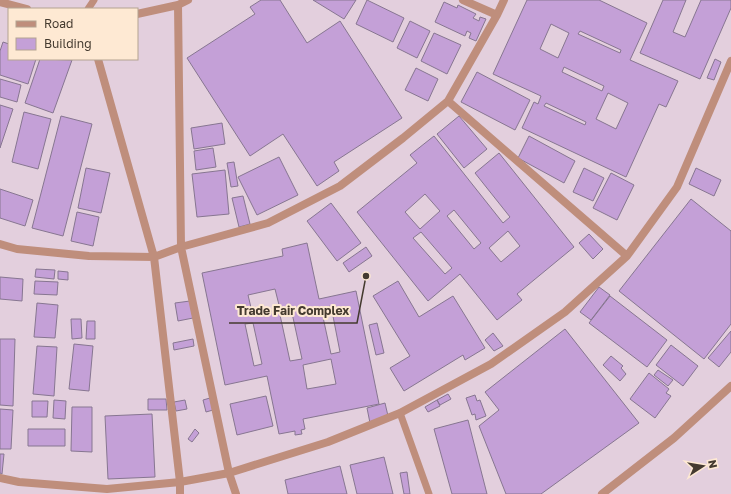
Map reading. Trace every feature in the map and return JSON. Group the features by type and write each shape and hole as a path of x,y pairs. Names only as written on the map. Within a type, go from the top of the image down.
{"street":[{"path":"138,14 178,5 188,0"},
{"path":"463,0 497,15"},
{"path":"0,244 17,249 89,256 154,256 268,223 340,186 403,138 448,101 504,0"},
{"path":"0,2 23,8"},
{"path":"178,5 181,247 229,473 236,494"},
{"path":"98,60 154,256 180,482 180,494"},
{"path":"0,478 19,482 107,488 180,482 229,473 328,442 400,413 491,364 565,312 628,256 677,187 731,61"},
{"path":"448,101 628,256"},
{"path":"602,494 674,438 731,386"}],"lane":[{"path":"400,413 429,494"}],"shaded area":[{"path":"0,0 731,0 731,494 0,494"}],"building":[{"path":"261,0 280,0 307,43 340,21 402,118 334,162 339,171 317,186 283,134 250,156 187,58 255,14 250,7"},
{"path":"313,0 356,0 344,19"},
{"path":"367,0 404,18 393,42 356,24"},
{"path":"527,0 599,0 647,23 630,60 678,81 666,107 659,104 626,177 522,128 534,102 538,104 541,96 493,74","holes":["551,24 569,33 558,58 540,49","580,31 621,50 620,53 578,34","564,67 604,86 602,91 562,72","608,93 628,103 616,129 596,119","546,103 586,122 585,125 544,106"]},
{"path":"663,0 686,0 673,32 685,37 701,0 731,0 731,8 700,79 640,53"},
{"path":"444,2 457,8 458,5 476,14 473,18 479,21 480,17 486,19 476,41 469,38 471,33 467,31 465,36 435,22"},
{"path":"410,21 430,31 417,58 397,48"},
{"path":"434,33 461,45 447,74 421,61"},
{"path":"3,42 8,44 8,60 36,60 28,84 0,75 0,51"},
{"path":"715,59 721,62 714,80 707,78"},
{"path":"40,60 72,60 53,113 25,103"},
{"path":"416,68 438,79 428,101 405,90"},
{"path":"477,72 530,100 515,130 461,102"},
{"path":"0,79 21,85 17,102 0,97"},
{"path":"0,105 13,109 0,148"},
{"path":"24,112 51,119 38,169 12,162"},
{"path":"61,116 92,124 63,236 32,228"},
{"path":"459,116 487,149 464,168 437,134"},
{"path":"222,123 225,144 194,149 191,128"},
{"path":"434,136 503,223 510,217 475,173 499,153 574,247 517,294 522,300 497,320 460,274 428,301 357,212 417,163 410,155","holes":["425,194 440,211 420,229 405,212","454,210 481,243 474,249 447,216","508,231 520,246 501,262 489,248","421,232 452,268 445,274 413,238"]},
{"path":"529,136 575,161 564,183 518,158"},
{"path":"213,148 216,167 196,170 194,151"},
{"path":"279,157 298,195 257,215 238,177"},
{"path":"234,162 238,186 231,187 227,163"},
{"path":"86,168 110,173 101,213 78,208"},
{"path":"584,168 604,178 593,201 573,192"},
{"path":"696,168 721,180 714,196 689,184"},
{"path":"225,170 229,214 197,217 192,174"},
{"path":"611,173 634,185 617,220 593,208"},
{"path":"0,189 33,200 25,226 0,218"},
{"path":"243,196 250,224 239,227 232,198"},
{"path":"691,199 731,231 731,324 704,359 619,291"},
{"path":"331,203 361,243 337,261 307,221"},
{"path":"77,212 99,217 93,246 71,241"},
{"path":"589,234 603,249 593,259 579,243"},
{"path":"307,243 319,299 356,291 379,404 303,419 305,429 301,430 302,434 295,435 295,431 279,434 267,376 225,385 202,273 283,256 282,249","holes":["275,289 280,309 253,316 248,295","331,306 340,352 331,354 321,308","292,313 302,359 290,361 280,315","253,323 262,364 254,366 245,324","331,359 336,384 307,389 303,365"]},
{"path":"366,247 372,256 349,272 343,263"},
{"path":"36,269 55,270 54,279 35,277"},
{"path":"58,271 68,272 68,280 58,279"},
{"path":"0,277 23,279 22,301 0,299"},
{"path":"35,281 58,282 57,295 34,294"},
{"path":"398,281 419,317 453,296 485,348 465,360 463,355 404,391 390,368 410,356 373,296"},
{"path":"599,287 610,295 591,320 580,312"},
{"path":"610,296 667,340 647,367 589,323"},
{"path":"190,301 193,318 178,321 175,303"},
{"path":"37,303 58,305 55,338 34,337"},
{"path":"71,319 81,319 82,338 72,339"},
{"path":"87,321 95,321 95,339 86,339"},
{"path":"377,323 384,353 376,355 369,325"},
{"path":"565,329 639,423 541,494 506,494 479,426 499,410 485,392"},
{"path":"731,331 731,352 719,367 708,358"},
{"path":"493,333 503,346 494,351 485,340"},
{"path":"0,339 15,339 13,406 0,405"},
{"path":"193,339 194,346 174,350 173,343"},
{"path":"74,344 93,346 89,391 69,389"},
{"path":"671,345 698,366 683,386 656,365"},
{"path":"37,346 57,347 54,396 33,394"},
{"path":"611,356 623,366 621,368 626,374 620,381 603,365"},
{"path":"658,370 673,380 668,386 654,375"},
{"path":"649,373 669,389 666,393 671,396 655,418 630,399"},
{"path":"448,394 451,399 440,405 437,400"},
{"path":"475,395 477,401 480,400 486,416 476,420 475,414 472,415 466,398"},
{"path":"266,396 273,426 237,435 230,404"},
{"path":"210,398 213,410 206,412 203,400"},
{"path":"148,399 166,399 167,410 148,410"},
{"path":"54,400 66,401 65,419 53,418"},
{"path":"185,400 187,409 176,411 174,402"},
{"path":"437,400 440,406 428,412 425,407"},
{"path":"32,401 48,401 47,417 32,417"},
{"path":"385,403 388,416 370,423 367,408"},
{"path":"72,407 92,407 92,452 71,451"},
{"path":"0,409 13,410 11,449 0,449"},
{"path":"152,414 155,477 108,479 105,416"},
{"path":"468,420 487,494 452,494 434,429"},
{"path":"28,429 65,429 65,446 28,446"},
{"path":"195,429 199,433 192,442 188,439"},
{"path":"0,454 4,454 2,474 0,473"},
{"path":"384,457 393,494 357,494 350,465"},
{"path":"340,466 347,494 288,494 285,480"},
{"path":"407,472 410,494 404,494 400,473"}],"place":[{"name":"Trade Fair Complex","path":"366,276"}]}
